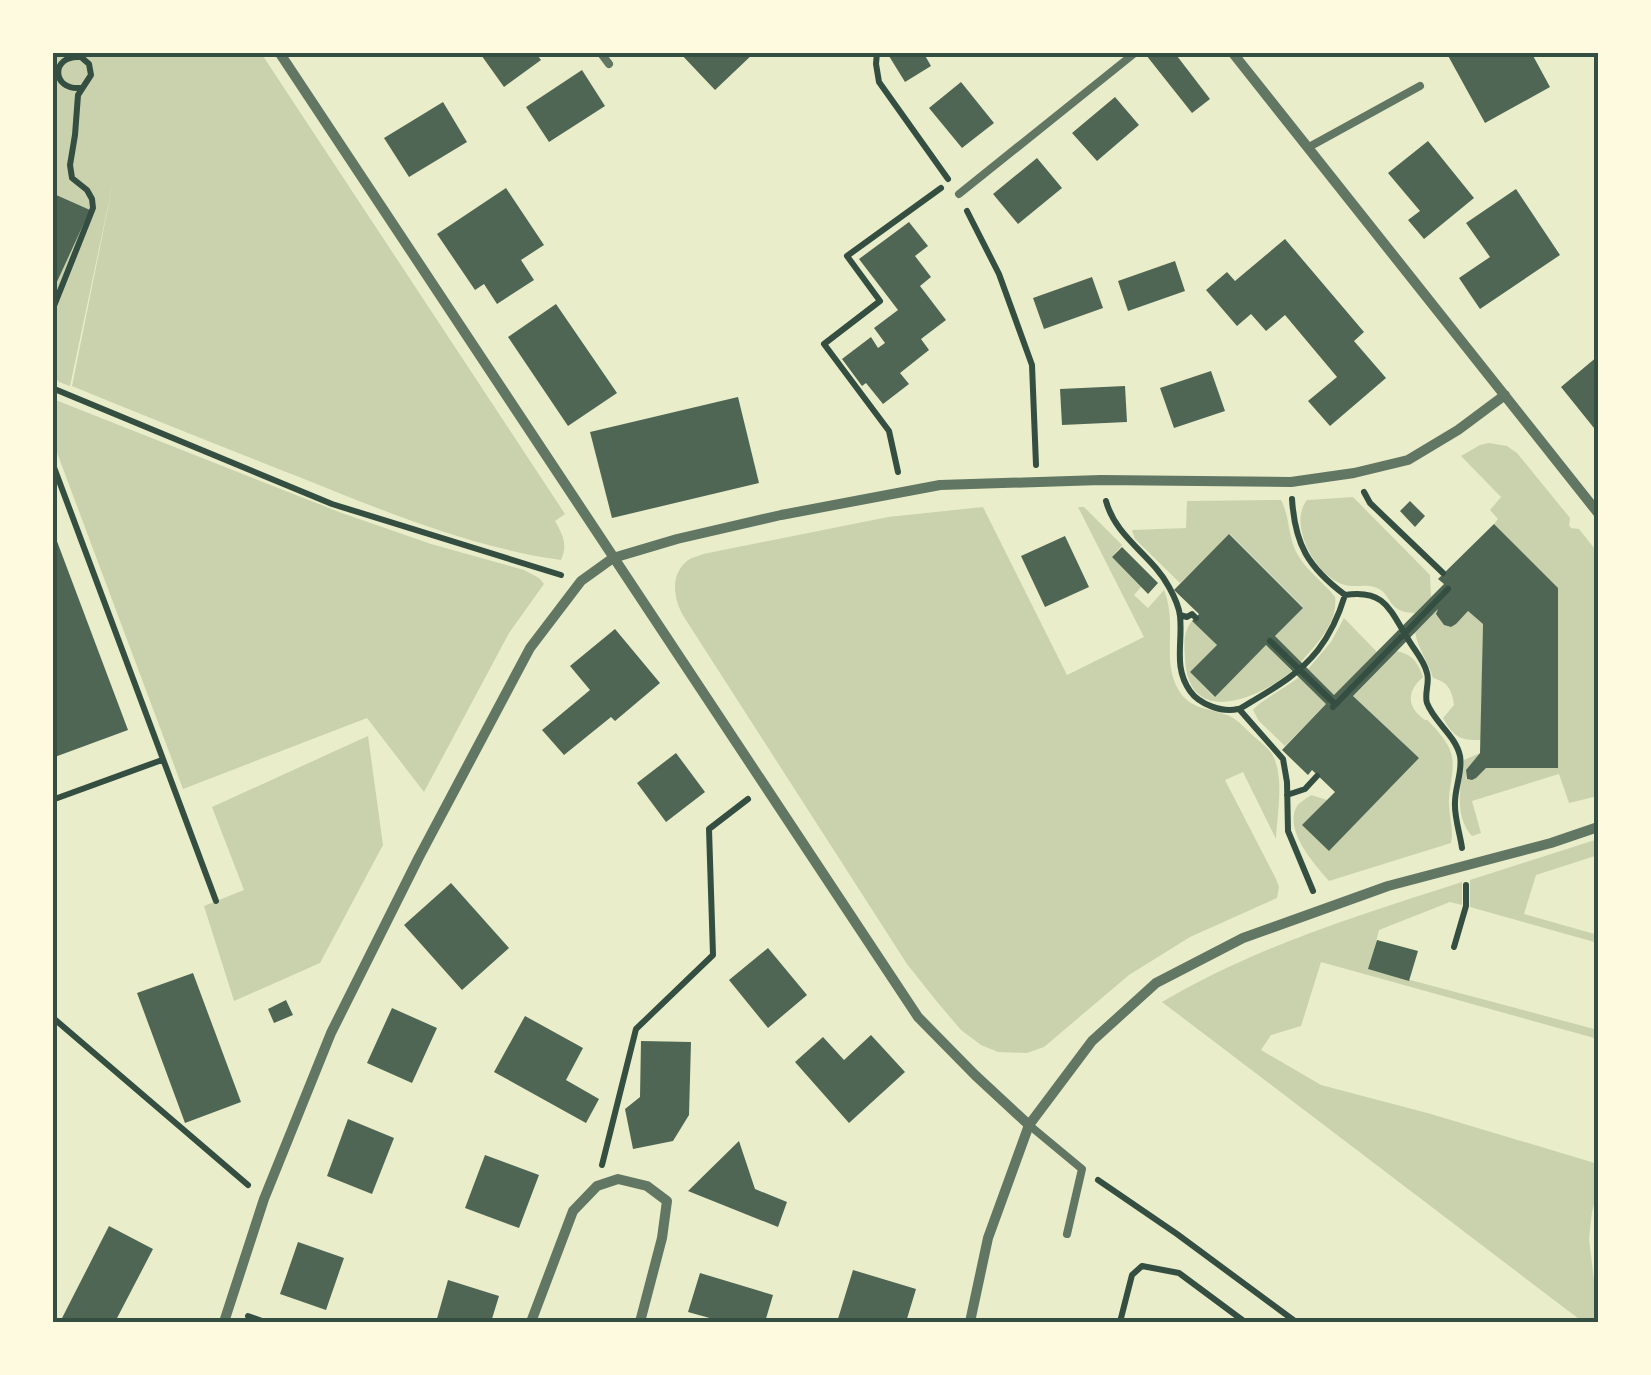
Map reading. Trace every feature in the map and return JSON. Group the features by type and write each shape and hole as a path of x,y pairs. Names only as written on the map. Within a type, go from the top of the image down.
{"street":[{"path":"280,52 918,1016 1030,1125"},
{"path":"1232,52 1598,512"},
{"path":"224,1322 264,1198 331,1032 419,857 530,648 582,581 612,558 746,523 940,485 1101,480 1292,482 1354,473 1408,460 1458,430 1506,394"},
{"path":"970,1322 988,1238 1030,1125 1092,1040 1156,983 1243,938 1388,886 1598,827"},
{"path":"530,1322 573,1211 597,1186 618,1180 646,1186 667,1202 662,1238 640,1322"}],"lane":[{"path":"600,52 609,64"},
{"path":"959,194 1136,52"},
{"path":"1309,146 1420,86"},
{"path":"1030,1125 1082,1168 1067,1234"}],"path":[{"path":"878,52 880,82 950,182 847,256 880,301 824,344 890,432 902,492"},
{"path":"52,311 93,208 87,190 72,178 70,165 78,94 89,80 90,70 81,55 56,67 62,83 82,88"},
{"path":"959,194 998,274 1032,365 1037,482"},
{"path":"52,388 332,504 582,581"},
{"path":"52,462 216,901"},
{"path":"1354,473 1370,503 1444,574"},
{"path":"1101,480 1109,511 1124,536 1163,576 1174,596 1180,615 1178,660 1192,696 1204,704 1239,710 1283,759 1288,831 1322,910"},
{"path":"1292,482 1294,523 1306,558 1345,595 1362,592 1374,596 1397,616 1428,674 1426,700 1460,752 1454,808 1465,865 1466,906 1454,946"},
{"path":"1270,640 1334,706 1448,589"},
{"path":"1239,710 1300,670 1333,628 1345,595"},
{"path":"1180,615 1192,614 1196,618"},
{"path":"52,800 162,760"},
{"path":"1286,796 1305,789 1318,776"},
{"path":"597,1186 636,1028 713,955 709,829 765,786"},
{"path":"52,1017 264,1198"},
{"path":"1082,1168 1296,1322"},
{"path":"1120,1322 1132,1275 1142,1266 1179,1273 1245,1322"}],"green space":[{"path":"53,53 261,53 565,514 555,521 564,540 561,560 494,546 428,526 72,386 114,178 70,386 59,382 53,375 53,283 56,284 89,210 53,193"},
{"path":"53,399 339,512 539,578 544,584 509,633 424,792 367,718 183,789 53,442"},
{"path":"1489,443 1507,446 1517,453 1570,518 1571,528 1579,529 1598,553 1598,796 1569,803 1559,774 1472,801 1481,833 1472,836 1460,809 1464,760 1480,753 1466,770 1466,779 1471,780 1486,768 1558,589 1494,524 1498,519 1490,510 1501,497 1461,456"},
{"path":"1353,497 1430,575 1431,597 1415,613 1399,610 1377,588 1349,586 1335,580 1315,562 1308,549 1301,523 1307,500"},
{"path":"1281,500 1298,554 1335,597 1330,624 1301,662 1275,636 1303,607 1230,534 1180,583 1135,539 1132,530 1186,528 1187,501"},
{"path":"983,507 1067,675 1144,637 1078,507 1084,507 1122,545 1112,557 1141,587 1134,595 1148,608 1164,590 1170,616 1173,678 1182,695 1198,706 1238,721 1272,754 1279,784 1276,839 1243,772 1225,780 1276,879 1277,898 1190,937 1129,975 1044,1047 1027,1053 998,1052 981,1045 961,1030 907,964 684,617 675,588 681,567 703,554 888,517"},
{"path":"1438,609 1444,625 1451,627 1468,611 1483,624 1481,740 1462,738 1443,718 1454,705 1452,695 1446,684 1433,678 1416,638 1415,632"},
{"path":"1344,618 1377,652 1334,695 1308,669 1331,642"},
{"path":"1192,621 1217,645 1190,672 1214,697 1266,645 1292,671 1244,698 1211,701 1198,694 1189,680 1184,643"},
{"path":"1396,651 1410,657 1419,667 1423,677 1412,691 1412,706 1440,733 1452,757 1451,843 1329,881 1302,846 1294,815 1298,805 1311,795 1327,800 1303,825 1418,758 1353,696"},
{"path":"1299,677 1326,704 1285,746 1253,710"},
{"path":"368,736 383,845 320,963 234,1001 204,906 244,890 212,807"},
{"path":"1598,839 1598,855 1536,875 1524,914 1598,935 1598,943 1470,907 1470,880"},
{"path":"1462,882 1462,905 1450,902 1379,930 1369,969 1598,1030 1598,1039 1321,962 1301,1026 1271,1035 1261,1050 1321,1085 1598,1164 1589,1239 1598,1291 1598,1322 1583,1322 1162,1002 1271,948"}],"building":[{"path":"479,52 535,52 541,60 504,87"},
{"path":"679,52 755,52 715,90"},
{"path":"895,52 923,52 931,66 905,82 889,56"},
{"path":"1174,52 1210,99 1192,113 1146,55"},
{"path":"1446,52 1531,52 1550,87 1485,123"},
{"path":"582,70 605,106 549,142 526,107"},
{"path":"961,82 994,123 962,148 929,108"},
{"path":"1115,97 1139,125 1097,161 1072,133"},
{"path":"443,102 467,142 409,177 384,138"},
{"path":"1428,141 1474,198 1424,239 1408,220 1420,211 1388,173"},
{"path":"1037,158 1062,188 1018,224 993,194"},
{"path":"506,188 544,245 521,260 534,280 497,304 484,284 475,290 437,234"},
{"path":"1516,189 1560,255 1480,309 1459,278 1490,257 1466,223"},
{"path":"52,193 90,210 56,284 52,283"},
{"path":"909,222 928,246 915,256 931,277 920,286 946,320 921,339 929,350 900,373 909,384 883,404 866,383 862,386 842,359 871,337 878,348 885,343 874,328 898,310 859,259"},
{"path":"1285,239 1364,332 1354,341 1386,378 1330,426 1308,401 1337,377 1285,315 1266,331 1251,314 1237,326 1206,290 1227,272 1235,281"},
{"path":"1175,261 1185,291 1128,311 1118,281"},
{"path":"1092,277 1103,308 1044,329 1033,298"},
{"path":"556,304 617,393 568,426 508,337"},
{"path":"1598,356 1598,433 1561,387"},
{"path":"1211,371 1225,411 1174,428 1160,388"},
{"path":"1125,386 1127,422 1062,425 1060,389"},
{"path":"738,397 759,483 612,518 590,432"},
{"path":"1410,501 1425,516 1415,527 1400,511"},
{"path":"1494,524 1558,588 1558,768 1486,768 1476,778 1467,779 1466,770 1480,753 1483,624 1468,611 1451,627 1444,625 1436,614 1438,609 1353,696 1419,758 1329,851 1302,825 1335,792 1312,770 1308,775 1282,750 1326,704 1266,645 1215,697 1190,672 1217,645 1192,621 1199,614 1174,590 1229,534 1303,608 1275,636 1334,695 1444,584 1438,579"},
{"path":"52,528 128,730 52,758"},
{"path":"1065,536 1089,587 1045,607 1021,556"},
{"path":"1122,547 1158,583 1148,594 1112,557"},
{"path":"615,629 660,683 615,721 611,717 564,755 542,730 590,690 570,666"},
{"path":"676,753 705,792 666,822 637,783"},
{"path":"451,883 509,948 462,990 404,925"},
{"path":"1377,940 1418,951 1409,981 1368,969"},
{"path":"768,948 807,995 768,1028 729,980"},
{"path":"193,973 241,1102 185,1123 137,993"},
{"path":"286,1000 293,1015 274,1023 268,1009"},
{"path":"392,1008 437,1028 412,1083 367,1063"},
{"path":"525,1016 583,1048 566,1080 599,1099 586,1123 494,1072"},
{"path":"871,1035 905,1072 849,1123 795,1062 823,1037 844,1060"},
{"path":"641,1041 691,1042 689,1115 673,1141 633,1149 625,1109 640,1097"},
{"path":"348,1119 394,1138 372,1194 327,1176"},
{"path":"739,1141 755,1189 787,1202 778,1227 688,1191"},
{"path":"485,1155 539,1175 519,1228 465,1208"},
{"path":"109,1226 153,1249 115,1322 60,1322"},
{"path":"298,1242 344,1258 326,1310 280,1294"},
{"path":"853,1270 916,1289 906,1322 837,1322"},
{"path":"700,1273 773,1295 765,1322 724,1322 688,1312"},
{"path":"448,1280 499,1296 491,1322 436,1322"}]}
